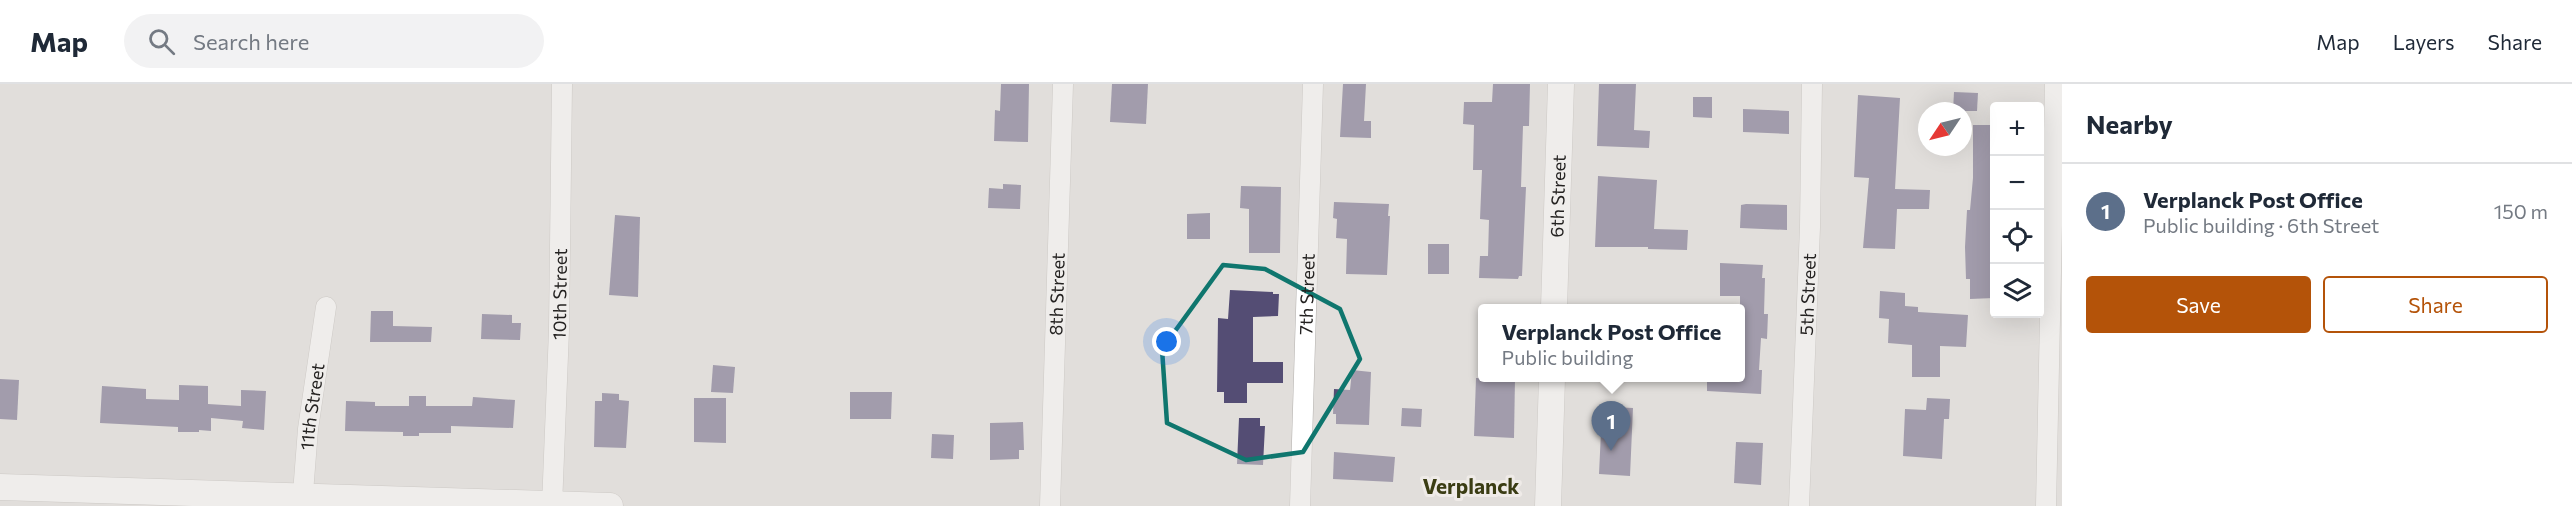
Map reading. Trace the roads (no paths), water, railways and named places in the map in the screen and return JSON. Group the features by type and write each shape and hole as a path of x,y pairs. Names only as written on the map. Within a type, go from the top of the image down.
{"street":[{"name":"10th Street","path":"552,505 559,330 562,84"},
{"name":"8th Street","path":"1050,506 1063,84"},
{"name":"7th Street","path":"1300,506 1313,84"},
{"name":"6th Street","path":"1554,304 1561,84"},
{"name":"5th Street","path":"1799,506 1810,227 1812,84"},
{"path":"2046,506 2055,84"},
{"name":"11th Street","path":"302,501 308,429 326,307"},
{"path":"1548,506 1552,382"},
{"path":"0,488 302,501 610,506"}],"place":[{"name":"Verplanck Post Office","path":"1611,451"}],"district":[{"name":"Verplanck","path":"1471,485"}]}
